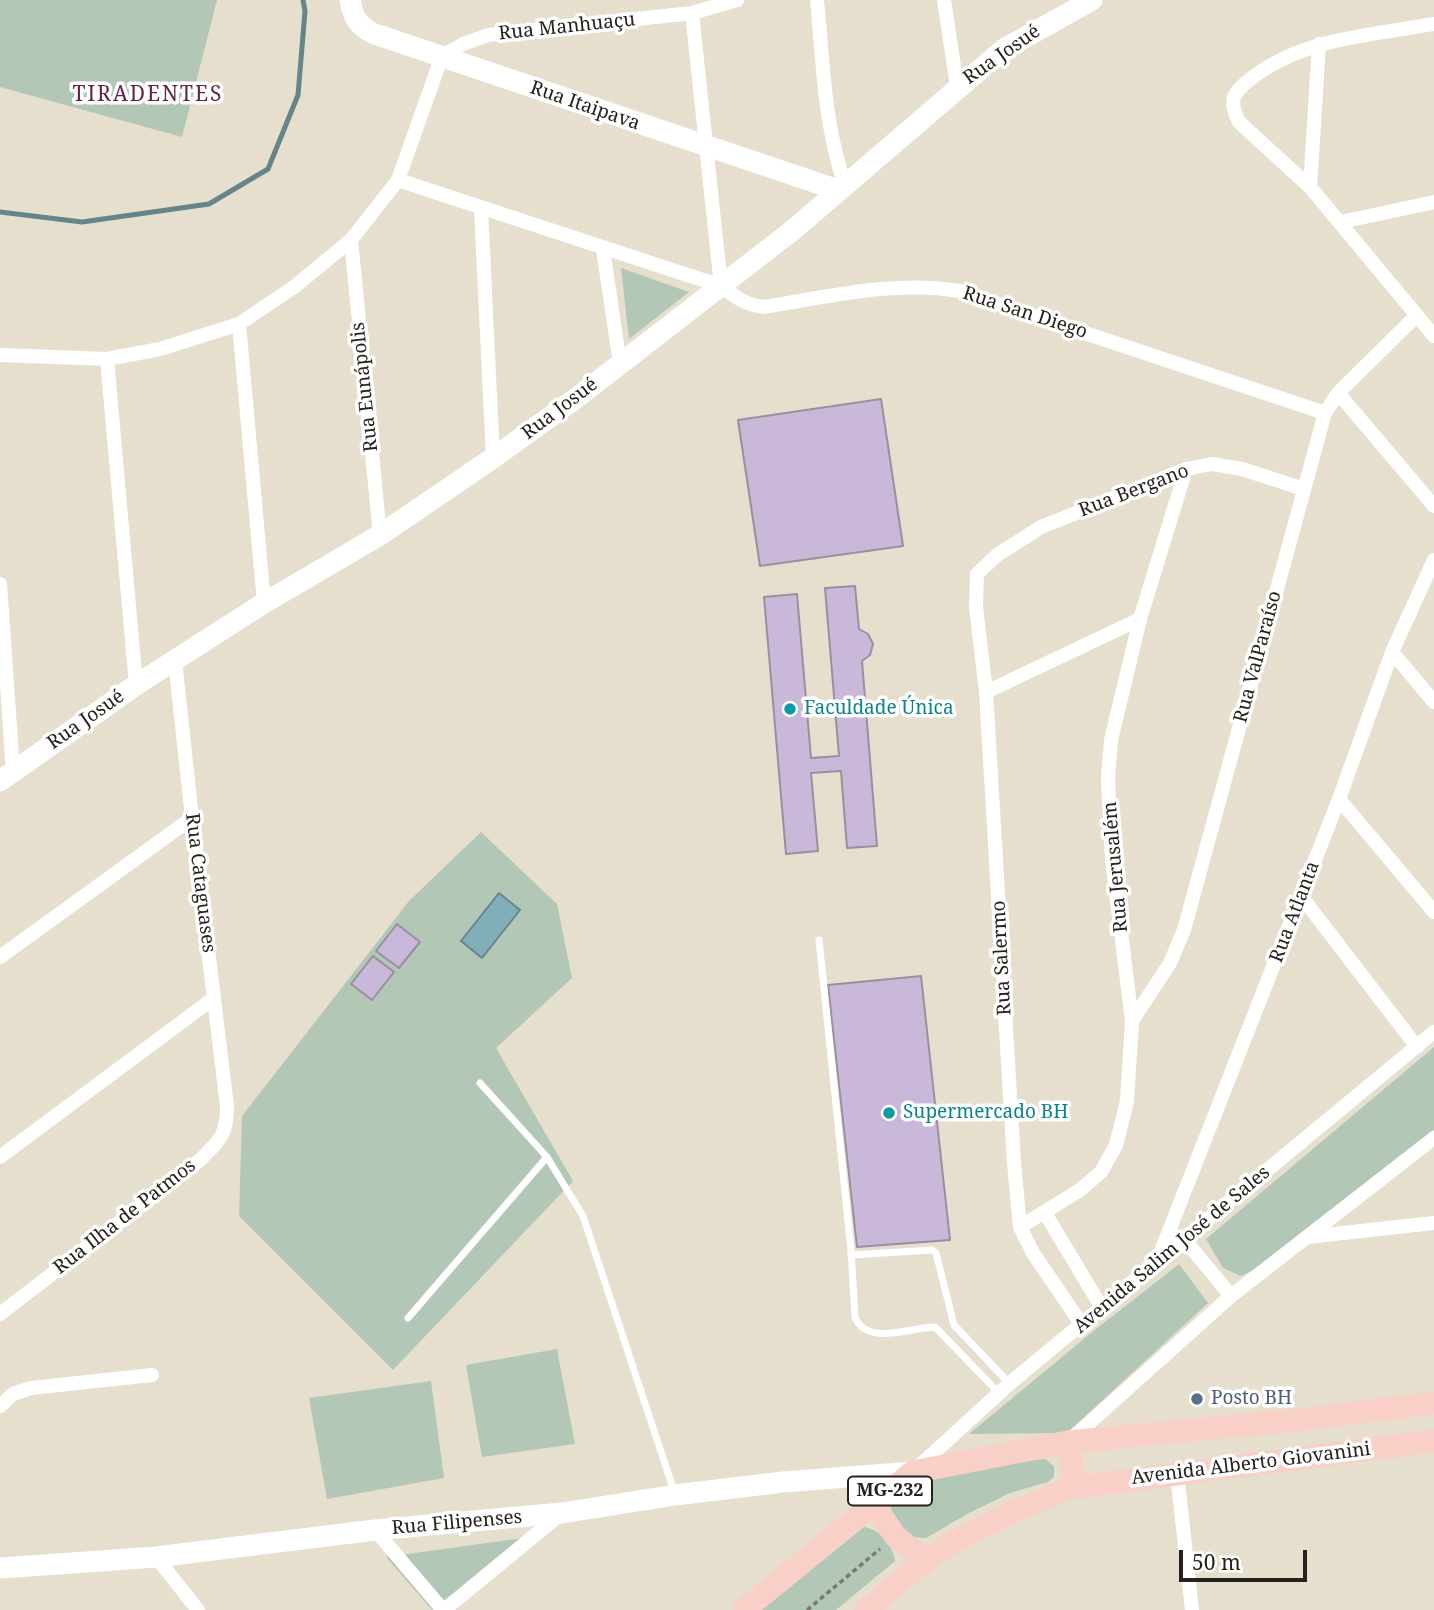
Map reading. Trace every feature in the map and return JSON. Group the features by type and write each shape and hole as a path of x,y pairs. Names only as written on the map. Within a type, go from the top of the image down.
{"main road":[{"name":"Avenida Alberto Giovanini","path":"1068,1442 1306,1419 1434,1403"},
{"path":"1306,1419 1311,1456"},
{"name":"Avenida Alberto Giovanini","path":"866,1610 926,1560 957,1540 1069,1488 1434,1441"},
{"name":"MG-232","path":"744,1610 913,1472 1068,1442"},
{"path":"1068,1442 1073,1475 1069,1488"},
{"path":"874,1504 895,1536 926,1560"}],"street":[{"name":"Rua Itaipava","path":"350,0 359,25 372,33 706,147 841,188"},
{"name":"Rua Manhuaçu","path":"442,56 463,44 488,35 692,13 722,2 737,0"},
{"path":"817,0 829,123 841,188"},
{"path":"944,0 957,86"},
{"name":"Rua Josué","path":"7,776 136,685 264,603 380,535 493,458 620,365 721,286 896,143 957,86 1004,48 1080,3"},
{"path":"398,180 721,286 692,13"},
{"path":"1434,24 1319,44 1287,55 1239,88 1233,97 1233,108 1239,121 1310,187 1434,336"},
{"path":"1310,187 1319,44"},
{"path":"0,355 107,359 160,349 239,324 294,287 351,240 398,180 442,56"},
{"path":"1341,222 1434,202"},
{"path":"481,209 493,458"},
{"name":"Rua Eunápolis","path":"351,240 380,535"},
{"path":"603,249 620,365"},
{"name":"Rua San Diego","path":"721,286 750,305 764,307 880,289 929,286 959,292 1325,413"},
{"name":"Rua ValParaíso","path":"1132,1021 1170,963 1184,930 1325,413 1338,393 1417,315"},
{"path":"239,324 264,603"},
{"path":"107,359 136,685"},
{"path":"1338,393 1434,506"},
{"name":"Rua Bergano","path":"977,574 997,555 1041,527 1186,469 1212,464 1232,467 1304,489"},
{"name":"Rua Jerusalém","path":"1020,1227 1080,1190 1101,1172 1116,1145 1127,1101 1132,1021 1112,860 1108,778 1111,740 1140,619 1186,469"},
{"name":"Rua Atlanta","path":"1156,1264 1339,799 1392,652 1434,560"},
{"name":"Rua Salermo","path":"977,574 976,607 986,692 1020,1227 1033,1253 1082,1325"},
{"path":"0,584 7,776"},
{"path":"986,692 1140,619"},
{"path":"1392,652 1434,702"},
{"name":"Rua Cataguases","path":"175,660 227,1105"},
{"path":"1339,799 1434,912"},
{"path":"0,957 192,818"},
{"path":"1301,896 1417,1047"},
{"path":"0,1157 214,998"},
{"name":"Avenida Salim José de Sales","path":"913,1472 1004,1389 1434,1032"},
{"name":"Rua Ilha de Patmos","path":"0,1314 200,1160 220,1140 225,1130 227,1105"},
{"path":"1068,1442 1231,1296 1434,1138"},
{"path":"1045,1213 1102,1308"},
{"path":"1306,1237 1434,1223"},
{"path":"1185,1240 1231,1296"},
{"path":"0,1406 13,1394 31,1388 152,1376"},
{"name":"Rua Filipenses","path":"0,1569 156,1558 375,1530 562,1513 675,1495 783,1482 913,1472"},
{"path":"1177,1473 1192,1610"},
{"path":"375,1530 443,1610 562,1513"},
{"path":"156,1558 198,1610"}],"lane":[{"path":"819,940 855,1317 858,1324 885,1334 935,1327 1004,1389"},
{"path":"480,1083 547,1157 583,1216 675,1495"},
{"path":"408,1318 547,1157"},
{"path":"851,1255 932,1250 936,1253 954,1325 1004,1389"}],"path":[{"path":"807,1610 895,1536"}],"green space":[{"path":"0,0 217,0 182,137 0,87"},
{"path":"621,268 689,292 629,339"},
{"path":"481,832 557,904 572,978 496,1048 573,1181 393,1370 239,1216 242,1116 409,901"},
{"path":"1434,1047 1434,1130 1260,1267 1241,1276 1223,1268 1206,1239"},
{"path":"1179,1264 1208,1303 1067,1433 969,1434 1091,1333"},
{"path":"557,1349 575,1444 482,1457 466,1365"},
{"path":"431,1381 444,1478 327,1499 309,1398"},
{"path":"1045,1459 1054,1466 1054,1477 1048,1482 1010,1493 926,1538 909,1537 890,1513 896,1499 911,1487 932,1479 982,1467"},
{"path":"860,1526 874,1530 884,1538 895,1561 836,1610 761,1610"},
{"path":"530,1537 434,1610 386,1557"}],"water":[{"path":"499,893 520,910 482,958 461,941"}],"building":[{"path":"881,399 903,546 760,566 738,420"},
{"name":"Faculdade Única","path":"855,586 859,629 868,634 873,644 870,655 862,661 877,846 847,848 841,771 811,773 818,851 786,854 764,597 797,594 811,758 839,756 825,588"},
{"path":"397,924 420,942 399,968 376,951"},
{"path":"373,956 394,972 372,1000 351,984"},
{"name":"Supermercado BH","path":"921,976 950,1240 857,1247 828,985"}],"waterway":[{"path":"0,212 82,222 209,204 268,169 298,95 305,11 303,0"}],"place":[{"name":"Faculdade Única","path":"790,709"},
{"name":"Supermercado BH","path":"889,1113"},
{"name":"Posto BH","path":"1197,1399"}],"district":[{"name":"TIRADENTES","path":"148,95"}]}
